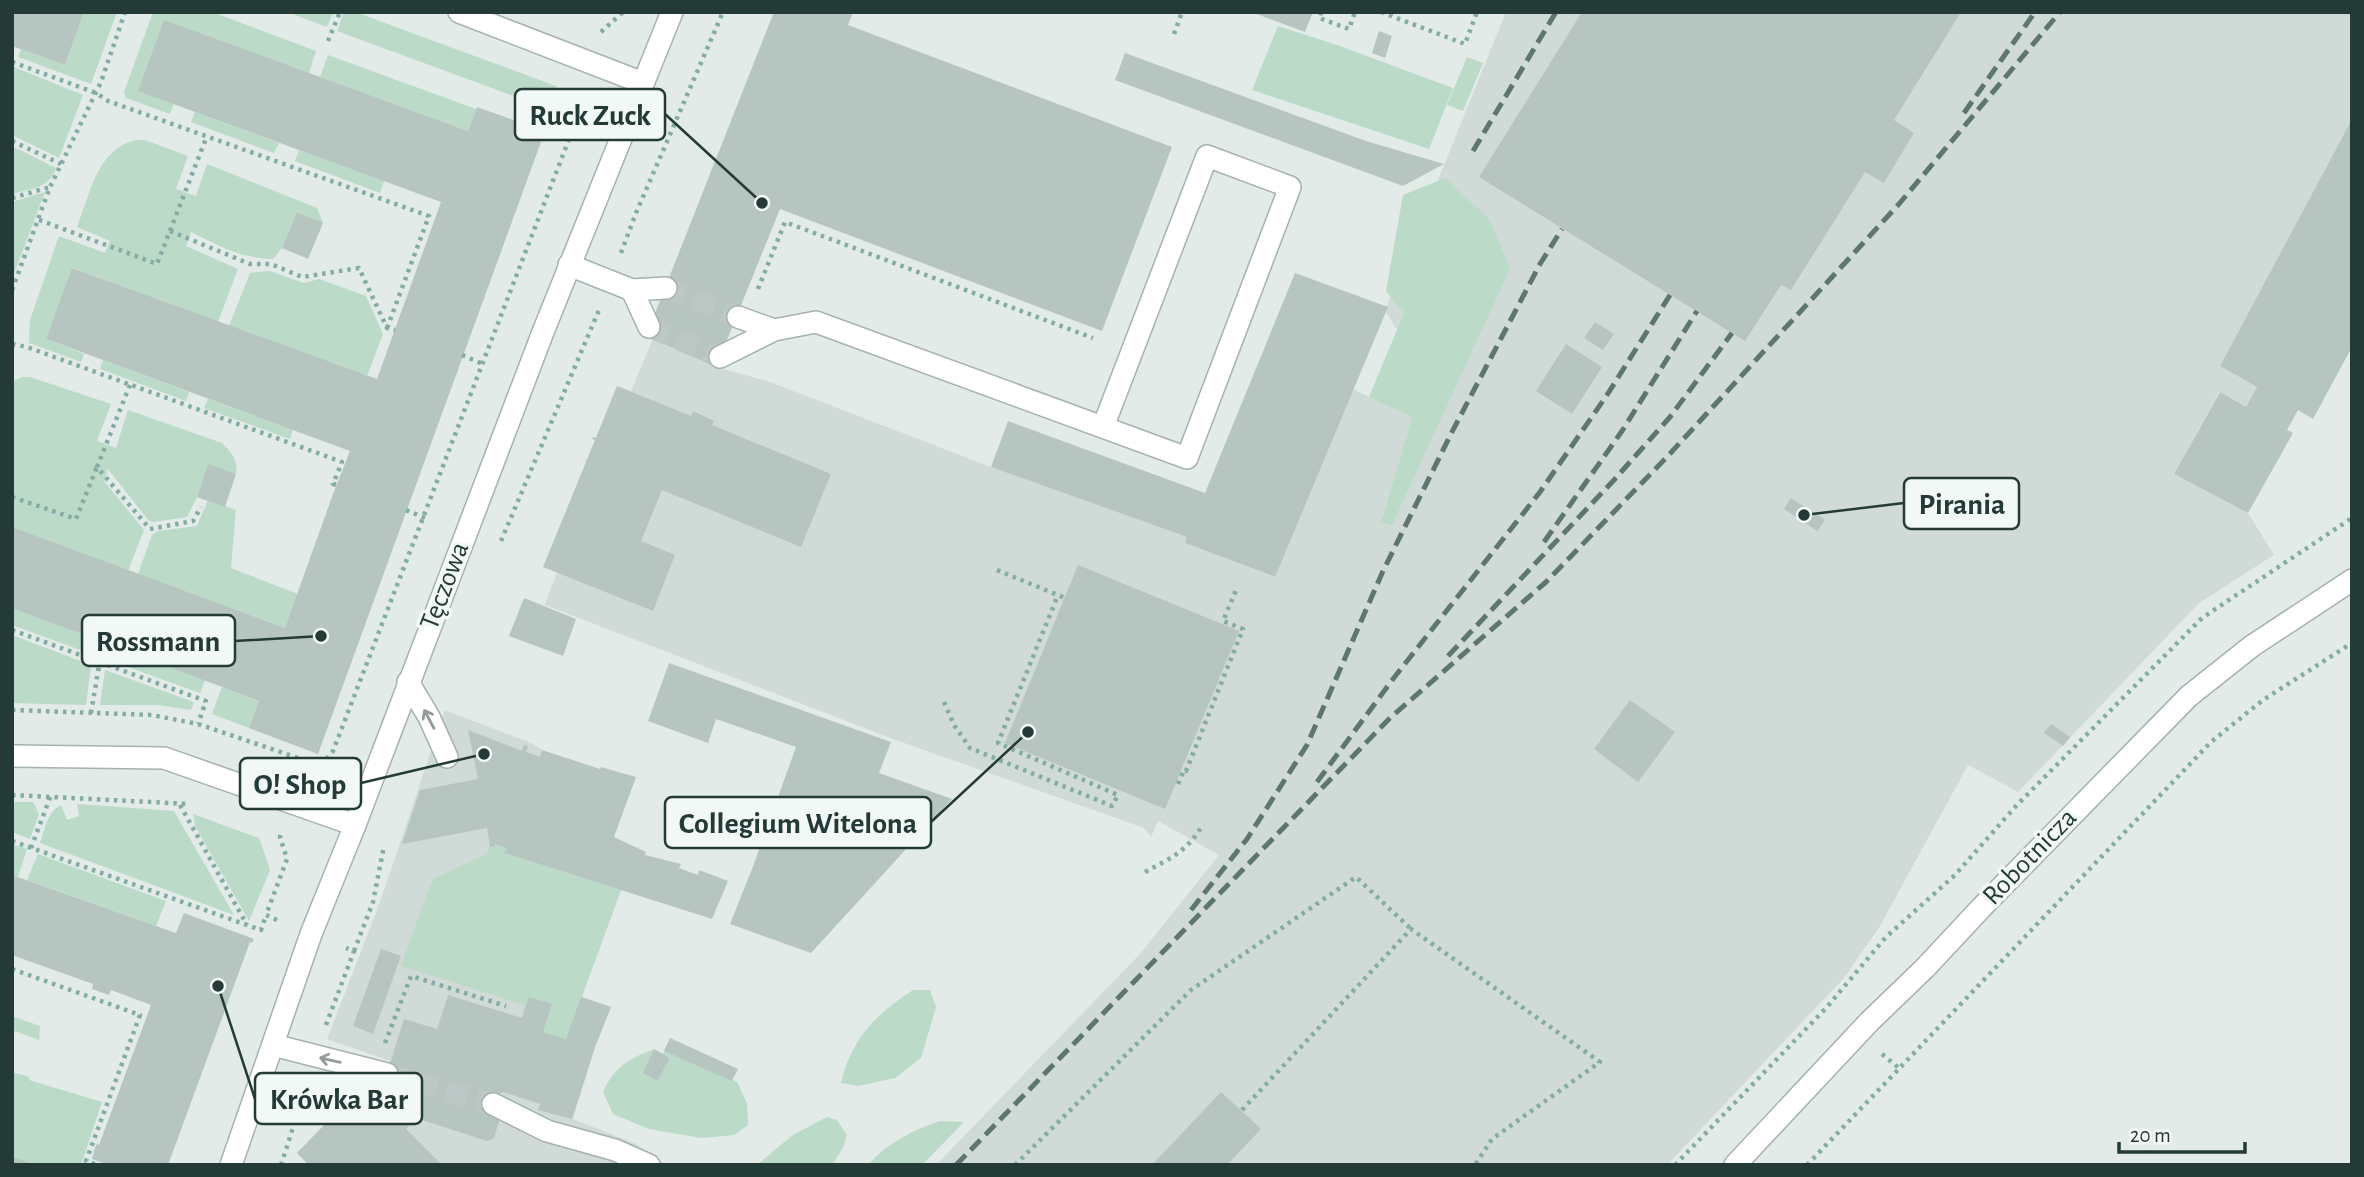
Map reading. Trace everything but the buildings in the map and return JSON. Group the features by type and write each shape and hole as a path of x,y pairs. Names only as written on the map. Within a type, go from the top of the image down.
{"street":[{"path":"459,12 643,83"},
{"name":"Tęczowa","path":"231,1165 311,934 569,265 672,12"},
{"path":"720,357 774,330 816,322 1103,428 1187,458 1290,187 1207,156 1103,428"},
{"path":"569,265 632,290 666,288"},
{"path":"632,290 649,327"},
{"path":"742,318 774,330"},
{"name":"Robotnicza","path":"1735,1165 1869,1022 1925,968 2189,696 2252,646 2352,580"},
{"path":"408,682 447,757"},
{"path":"12,756 164,758 355,825"},
{"path":"273,1045 387,1074"},
{"path":"493,1104 547,1131 615,1150 649,1165"}],"path":[{"path":"12,290 50,187 96,93 125,12"},
{"path":"328,41 340,12"},
{"path":"598,35 623,12"},
{"path":"499,545 610,283 636,213 723,12"},
{"path":"1174,34 1182,12"},
{"path":"1321,12 1319,18 1349,29 1356,12"},
{"path":"1381,12 1465,44 1478,12"},
{"path":"12,62 96,93 108,101 429,216 387,328"},
{"path":"12,710 152,715 198,724 310,762 324,762 333,751 425,518 571,134 572,98 575,91"},
{"path":"39,220 157,264 207,136"},
{"path":"12,141 61,164"},
{"path":"650,165 657,168"},
{"path":"12,198 50,187"},
{"path":"742,318 785,222 1093,338"},
{"path":"170,232 250,264 271,264 302,277 359,268 387,328"},
{"path":"387,328 395,330"},
{"path":"12,344 27,347 342,462 333,484 337,485"},
{"path":"462,355 484,364"},
{"path":"12,497 76,519 130,385"},
{"path":"97,467 150,529 193,521 201,507"},
{"path":"406,510 425,518"},
{"path":"1675,1165 1827,1007 1886,937 1955,875 2016,806 2202,618 2352,518"},
{"path":"997,570 1065,598"},
{"path":"1178,784 1184,770 1186,771 1244,629 1223,621 1237,588"},
{"path":"944,702 954,725 970,748 1112,806 1118,794 998,743 1058,595"},
{"path":"12,630 206,701 198,724"},
{"path":"1807,1165 2211,742 2263,700 2352,643"},
{"path":"91,713 100,660"},
{"path":"12,841 261,930 287,859 280,836 310,762"},
{"path":"12,795 190,804"},
{"path":"31,848 51,795"},
{"path":"179,804 247,925"},
{"path":"1145,872 1194,841 1203,824"},
{"path":"267,832 280,836"},
{"path":"281,1165 315,1056 373,902 384,845"},
{"path":"1015,1165 1191,990 1356,877 1411,929 1600,1062 1492,1139 1475,1165"},
{"path":"266,915 277,920"},
{"path":"1242,1110 1411,929"},
{"path":"346,948 354,951"},
{"path":"12,969 140,1015 86,1161 97,1165"},
{"path":"384,1046 411,976 506,1006"}],"shaded area":[{"path":"1506,12 2352,12 2352,119 2220,366 2257,387 2246,407 2219,392 2174,474 2248,513 2274,555 2199,603 2018,792 1968,765 1880,926 1844,978 1667,1165 936,1165 1140,954 1219,855 1158,821 1151,837 1144,828 893,739 545,605 557,572 586,462 584,460 587,459 595,440 593,437 596,438 617,386 631,391 653,339 716,367 770,382 991,467 1187,537 1185,543 1274,577 1353,389 1412,417 1381,521 1438,421 1397,330 1385,311"},
{"path":"445,710 531,743 542,750 505,853 621,890 582,997 611,1007 595,1047 573,1119 634,1143 667,1165 309,1165 297,1153 361,1087 379,1104 392,1091 384,1083 390,1061 327,1039 379,905"}],"green space":[{"path":"84,12 117,12 91,84 18,57 21,49 65,65"},
{"path":"153,12 212,12 316,51 309,73 174,104 170,114 126,98 124,92"},
{"path":"287,12 333,12 327,27"},
{"path":"344,12 355,12 556,86 558,91 551,110 337,31"},
{"path":"1278,26 1453,88 1429,149 1252,90"},
{"path":"328,55 476,109 468,131 320,77"},
{"path":"1467,57 1483,63 1463,111 1447,105"},
{"path":"14,67 83,95 59,158 12,135"},
{"path":"195,112 279,143 274,153 191,122"},
{"path":"145,140 188,156 176,189 196,196 207,164 317,208 323,223 297,212 282,248 273,259 239,254 191,232 186,246 238,269 218,322 73,268 46,339 84,354 81,362 29,343 30,320 59,236 105,253 110,241 77,227 91,187 104,163 123,145"},
{"path":"12,146 56,168 49,180 39,187 12,194"},
{"path":"299,150 384,181 380,193 295,161"},
{"path":"1445,178 1490,220 1510,269 1392,525 1381,522 1412,417 1369,397 1404,313 1386,291 1403,195"},
{"path":"45,192 12,279 12,202"},
{"path":"270,271 304,283 319,279 366,296 383,334 367,376 229,326 250,273"},
{"path":"103,360 189,392 186,401 100,369"},
{"path":"22,377 30,377 111,404 97,441 116,448 128,410 222,443 234,457 236,474 208,465 187,517 154,522 149,521 108,469 104,481 144,530 128,571 12,527 12,382"},
{"path":"208,399 293,430 290,439 204,408"},
{"path":"208,500 236,510 231,568 298,594 285,628 138,574 152,535 158,531 197,526"},
{"path":"13,608 99,641 94,655 12,625"},
{"path":"12,635 91,665 86,705 12,703"},
{"path":"122,650 205,680 200,693 117,663"},
{"path":"105,670 194,702 191,710 158,705 100,705"},
{"path":"222,687 259,701 249,728 212,714"},
{"path":"12,802 33,802 39,814 30,839 12,832"},
{"path":"77,804 174,811 234,915 40,843 47,821 56,808 61,805 67,820 79,816"},
{"path":"193,814 259,838 270,870 249,921 195,826"},
{"path":"12,844 27,849 18,877 12,875"},
{"path":"495,844 507,848 506,853 621,890 566,1039 529,1028 522,1018 525,1005 401,966 432,880 486,854"},
{"path":"38,854 166,901 156,926 27,880"},
{"path":"913,990 930,990 936,1007 921,1058 895,1078 858,1086 841,1083 851,1053 867,1029 888,1008"},
{"path":"12,1016 40,1026 39,1040 15,1031 12,1038"},
{"path":"654,1049 642,1073 658,1081 670,1058 663,1054 664,1051 737,1082 747,1103 748,1125 734,1135 701,1138 649,1129 613,1114 603,1092 607,1083 624,1064"},
{"path":"12,1072 30,1077 29,1080 102,1102 82,1162 87,1165 33,1165 12,1157"},
{"path":"827,1117 837,1120 847,1135 843,1148 832,1165 757,1165 793,1135"},
{"path":"940,1121 964,1122 922,1165 868,1165 883,1150 901,1138"}],"tunnel":[{"path":"666,288 738,317"},
{"path":"649,327 720,357"},
{"path":"387,1074 493,1104"}],"railway":[{"path":"1473,151 1556,12"},
{"path":"1964,113 2035,12"},
{"path":"956,1165 1390,718 1546,582 1666,458 1899,204 2060,12"},
{"path":"1191,910 1247,839 1307,745 1383,571 1453,430 1540,264 1562,229"},
{"path":"1317,782 1393,679 1540,492 1607,395 1670,295"},
{"path":"1544,542 1622,431 1697,311"},
{"path":"1448,656 1670,417 1732,333"}],"place":[{"name":"Ruck Zuck","path":"762,203"},
{"name":"Pirania","path":"1804,515"},
{"name":"Rossmann","path":"321,636"},
{"name":"Collegium Witelona","path":"1028,732"},
{"name":"O! Shop","path":"484,754"},
{"name":"Krówka Bar","path":"218,986"}]}
